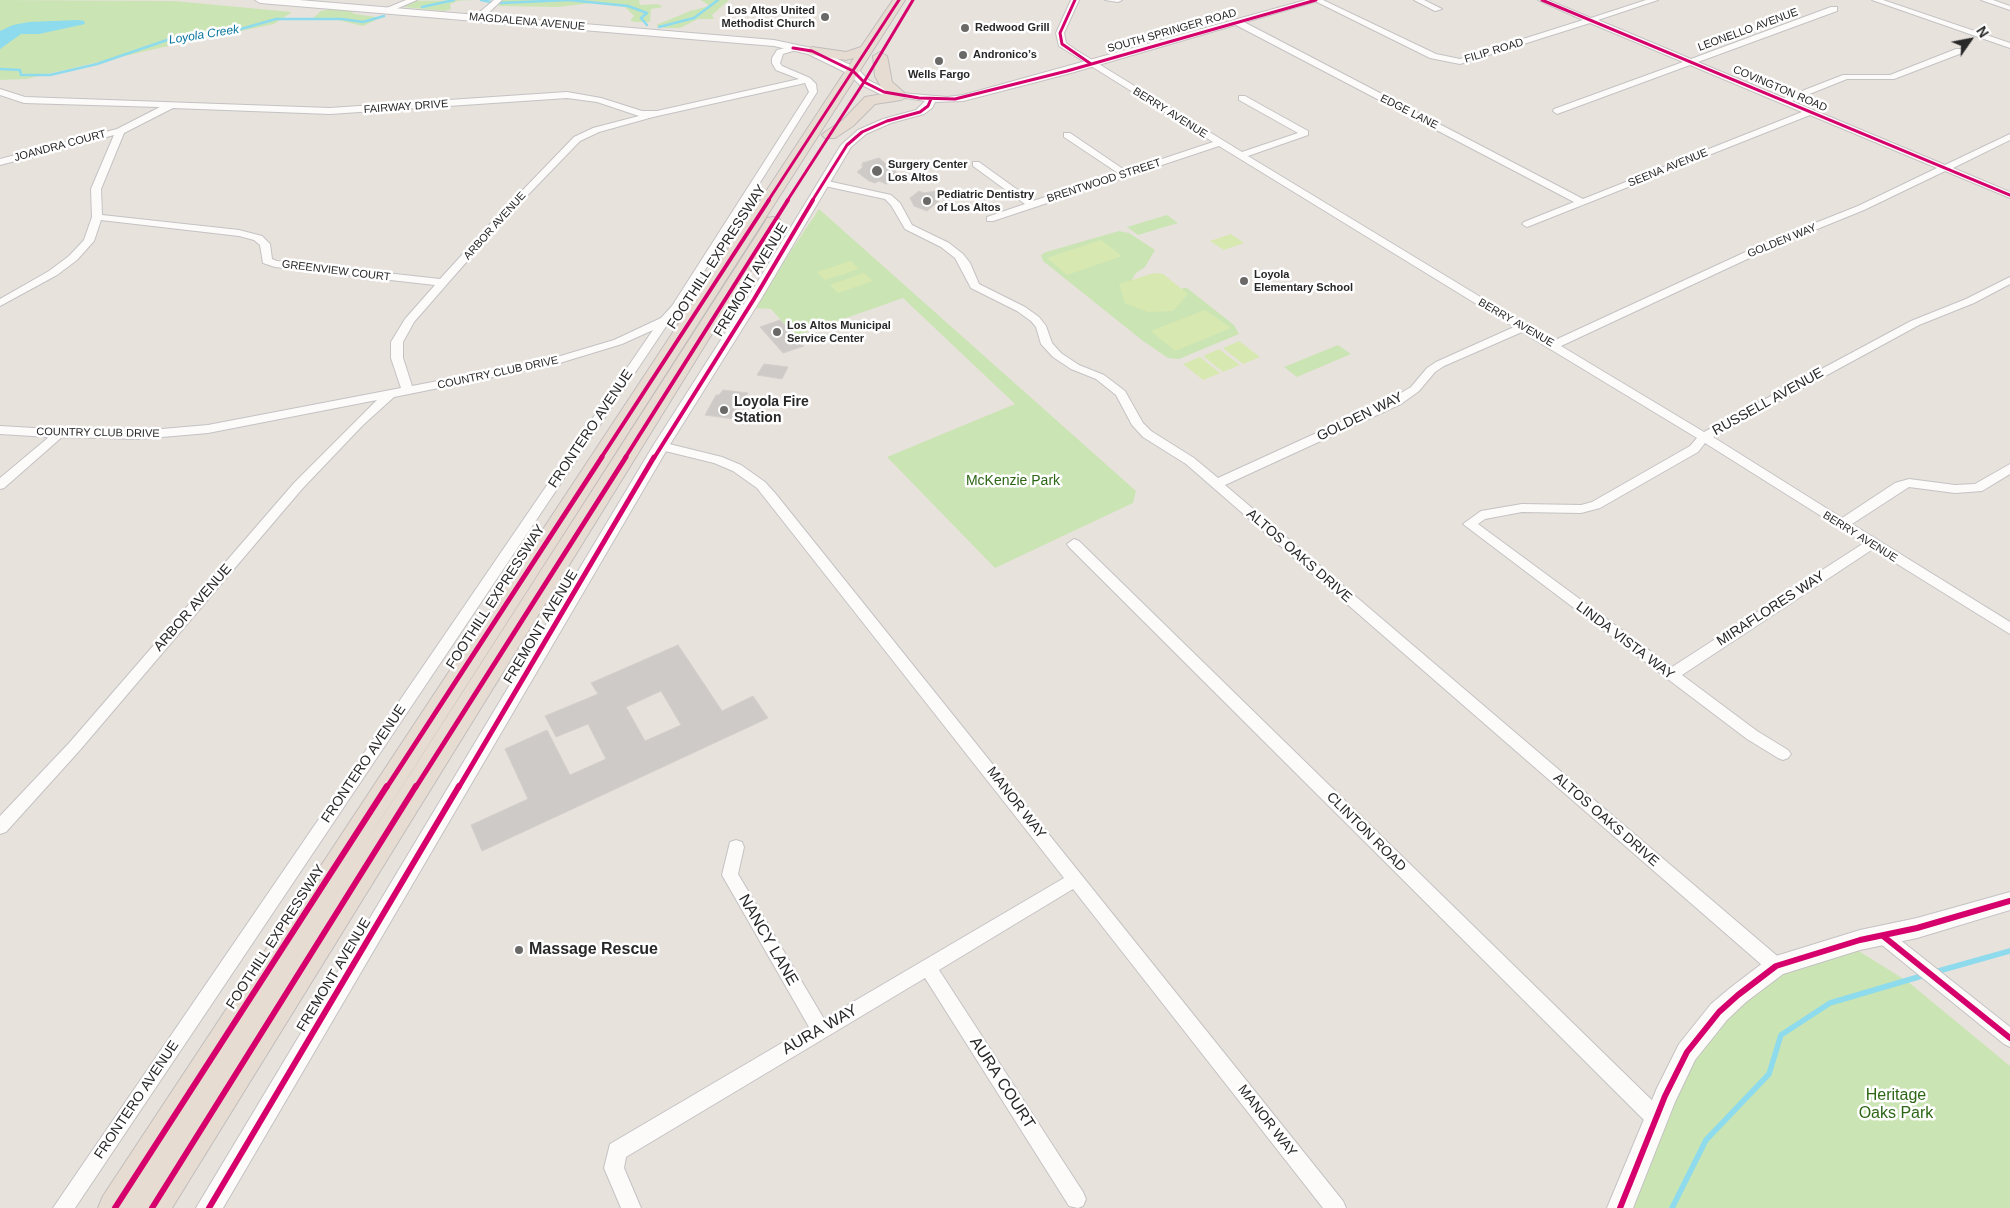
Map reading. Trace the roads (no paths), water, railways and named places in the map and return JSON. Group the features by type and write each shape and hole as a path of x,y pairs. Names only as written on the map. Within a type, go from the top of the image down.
{"highway":[{"name":"FOOTHILL EXPRESSWAY","path":"874,53 899,0"},
{"name":"FOOTHILL EXPRESSWAY","path":"115,1208 400,765 855,77 913,0"},
{"path":"812,51 846,56 874,53 886,84 901,96"},
{"name":"FOOTHILL EXPRESSWAY","path":"152,1208 504,646 664,398 724,298 830,135 855,77"},
{"path":"830,135 848,122 870,100 901,96"}],"main road":[{"name":"MAGDALENA AVENUE","path":"260,0 766,42 812,51 855,77"},
{"name":"MAGDALENA AVENUE","path":"793,48 855,77"}],"street":[{"path":"386,10 413,0"},
{"path":"478,18 498,0"},
{"name":"BERRY AVENUE","path":"1075,0 1060,33 1062,44 1091,64 1553,345 2010,628"},
{"path":"1109,0 1118,0"},
{"name":"SOUTH SPRINGER ROAD","path":"855,77 884,92 901,96 955,99 973,96 1067,72 1316,0"},
{"name":"FILIP ROAD","path":"1316,0 1433,56 1450,61 1465,60 1654,0"},
{"path":"1418,0 1438,9"},
{"name":"COVINGTON ROAD","path":"1542,0 2010,195"},
{"path":"1876,0 2010,46"},
{"path":"1985,0 2010,8"},
{"path":"2001,5 2010,2"},
{"name":"LEONELLO AVENUE","path":"1557,111 1834,9"},
{"name":"EDGE LANE","path":"1237,22 1580,201"},
{"path":"793,48 787,54 777,59 776,63 779,68 807,80"},
{"path":"1784,101 1846,77 1891,77 1959,51"},
{"path":"1067,72 1100,70"},
{"name":"FAIRWAY DRIVE","path":"0,92 24,100 330,111 567,95 598,100 641,114 657,114 807,80"},
{"name":"COUNTRY CLUB DRIVE","path":"0,430 59,434 138,435 182,433 408,392 549,363 618,342 664,320 676,308 813,92 812,84 807,80"},
{"path":"913,114 927,114 950,107 973,96"},
{"path":"1240,156 1305,133 1242,98"},
{"name":"FREMONT AVENUE","path":"209,1208 661,446 754,299 822,183 847,145 862,132 925,109 931,99"},
{"name":"JOANDRA COURT","path":"0,162 120,131 173,105"},
{"name":"SEENA AVENUE","path":"1526,224 1580,201 1809,112"},
{"name":"ARBOR AVENUE","path":"408,392 397,358 397,342 409,321 444,284 493,226 577,139 596,130 657,114"},
{"path":"0,303 53,273 73,258 89,241 98,218 96,188 120,131"},
{"path":"1067,135 1125,174"},
{"name":"GOLDEN WAY","path":"1553,345 1769,245 1803,233 1853,211 2010,137"},
{"name":"BRENTWOOD STREET","path":"990,218 1219,143"},
{"path":"976,164 1032,205"},
{"name":"ALTOS OAKS DRIVE","path":"822,183 854,188 888,197 895,203 908,227 945,245 966,262 974,286 1028,313 1041,326 1048,344 1057,354 1075,367 1095,374 1112,385 1120,393 1138,425 1147,434 1184,456 1776,966"},
{"name":"GREENVIEW COURT","path":"98,218 239,233 258,238 265,244 267,261 275,264 444,284"},
{"name":"RUSSELL AVENUE","path":"1469,524 1481,515 1522,508 1581,509 1596,505 1694,449 1703,438 1914,323 1952,310 2010,280"},
{"name":"FRONTERO AVENUE","path":"63,1208 664,320"},
{"name":"GOLDEN WAY","path":"1216,484 1397,400 1415,389 1431,370 1440,364 1523,327"},
{"name":"ARBOR AVENUE","path":"0,826 75,746 298,486 359,422 390,394"},
{"path":"0,484 59,434"},
{"name":"MANOR WAY","path":"661,446 718,460 737,468 761,485 1336,1208"},
{"path":"1841,524 1899,486 1909,483 1954,489 1978,488 2010,468"},
{"name":"LINDA VISTA WAY","path":"1469,524 1752,735 1783,754"},
{"name":"CLINTON ROAD","path":"1074,544 1657,1119"},
{"name":"MIRAFLORES WAY","path":"1671,675 1872,544"},
{"name":"NANCY LANE","path":"736,847 730,875 820,1029"},
{"name":"AURA WAY","path":"630,1208 614,1168 617,1151 1076,879"},
{"path":"1620,1208 1676,1072 1687,1052 1719,1012 1776,966 1860,940 1883,936 2010,901"},
{"path":"1883,936 2010,1038"},
{"name":"AURA COURT","path":"928,968 1076,1199"}],"water":[{"path":"84,21 85,24 39,34 21,34 0,49 0,31 13,25 29,22"}],"waterway":[{"path":"422,7 454,0"},
{"path":"481,0 491,2"},
{"path":"500,3 569,0 628,6 647,13 641,18 647,25"},
{"path":"659,27 694,18 718,0"},
{"name":"Loyola Creek","path":"0,69 20,70 21,75 50,75 97,64 170,39 241,29 276,19 342,19 363,22 384,16"},
{"path":"1935,972 2010,951"},
{"path":"1672,1208 1706,1140 1769,1074 1781,1035 1830,1003 1925,975"}],"place":[{"name":"Los Altos United Methodist Church","path":"825,17"},
{"name":"Redwood Grill","path":"965,28"},
{"name":"Andronico’s","path":"963,55"},
{"name":"Wells Fargo","path":"939,61"},
{"name":"Surgery Center Los Altos","path":"877,171"},
{"name":"Pediatric Dentistry of Los Altos","path":"927,201"},
{"name":"Loyola Elementary School","path":"1244,281"},
{"name":"Los Altos Municipal Service Center","path":"777,332"},
{"name":"Loyola Fire Station","path":"724,410"},
{"name":"Massage Rescue","path":"519,950"}],"park label":[{"name":"McKenzie Park","path":"1013,481"},
{"name":"Heritage Oaks Park","path":"1896,1105"}]}
